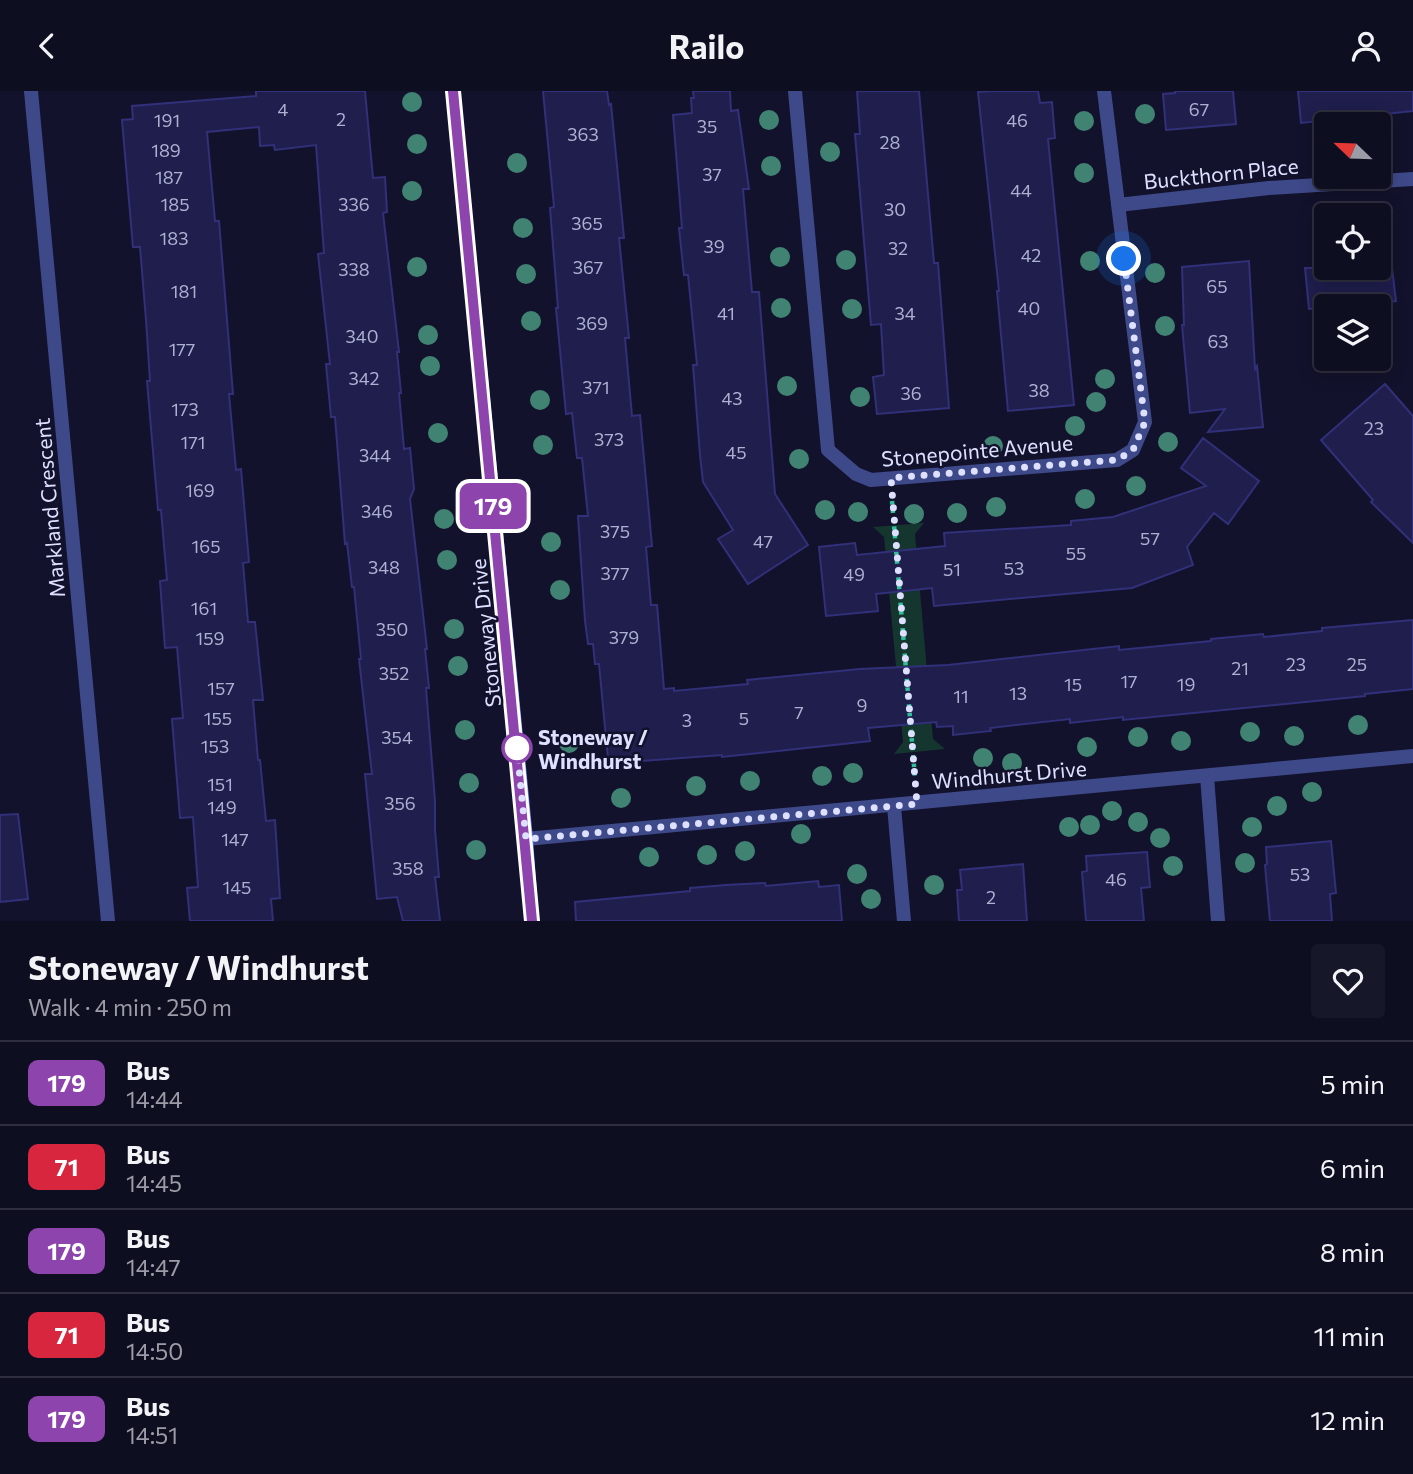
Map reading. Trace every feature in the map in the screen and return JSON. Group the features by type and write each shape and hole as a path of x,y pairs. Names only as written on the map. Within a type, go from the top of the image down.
{"street":[{"name":"Markland Crescent","path":"31,91 108,921"},
{"name":"Stoneway Drive","path":"453,91 532,921"},
{"name":"Stonepointe Avenue","path":"795,91 828,450 856,474 871,480 1117,460 1133,450 1145,422 1104,91"},
{"name":"Buckthorn Place","path":"1118,205 1269,188 1413,179"},
{"name":"Windhurst Drive","path":"526,839 1413,756"},
{"path":"1207,776 1218,921"},
{"path":"894,806 904,921"}],"path":[{"path":"891,478 917,804"}],"green space":[{"path":"924,523 915,534 933,739 945,749 894,754 903,742 884,537 873,527"}],"building":[{"path":"256,91 365,91 373,178 385,177 387,212 383,213 399,352 399,393 404,449 410,448 414,489 410,499 427,649 429,688 426,688 439,877 435,877 440,921 403,921 397,897 377,899 365,774 372,774 354,587 347,543 345,544 335,417 331,417 326,364 330,364 318,254 324,253 316,145 275,150 274,145 260,146 259,127 207,132 215,221 219,221 233,394 229,394 236,470 241,469 249,562 243,563 248,622 255,622 263,700 253,700 258,760 266,821 275,820 280,898 271,899 273,921 190,921 187,888 198,887 193,817 180,818 172,719 183,718 177,647 165,648 160,581 167,580 147,381 150,381 146,320 140,247 133,247 122,120 133,119 132,106 256,96"},
{"path":"543,91 607,91 609,105 611,104 624,238 619,238 629,338 625,338 632,416 640,415 652,546 646,547 651,605 657,605 664,689 674,688 674,691 748,684 747,680 860,669 948,665 1119,646 1119,650 1263,634 1264,637 1322,631 1322,628 1413,620 1413,689 1123,720 1123,717 1070,723 1070,719 953,735 953,726 937,727 936,722 868,728 870,741 722,757 628,762 627,758 608,759 599,664 595,664 593,644 588,644 585,621 578,516 588,516 582,458 577,458 572,413 566,414 550,208 554,207"},
{"path":"693,91 730,91 731,111 738,110 749,189 743,189 752,292 759,292 775,494 808,545 748,584 718,539 733,530 703,482 693,365 697,365 688,275 684,275 679,228 682,228 673,115 692,113"},
{"path":"857,91 919,91 934,263 938,263 949,408 877,414 873,377 884,375 881,324 871,325 855,134 860,134"},
{"path":"1038,91 1040,103 1052,102 1055,138 1048,139 1074,405 1008,411 999,291 978,92"},
{"path":"1175,91 1233,91 1236,124 1166,130 1163,94"},
{"path":"1298,91 1413,91 1413,111 1391,113 1314,112 1314,122 1301,123"},
{"path":"1249,261 1255,369 1257,366 1263,427 1208,432 1225,409 1190,413 1182,325 1182,267"},
{"path":"1305,268 1314,268 1314,280 1391,280 1392,268 1396,301 1391,301 1391,294 1314,294 1314,309 1309,309"},
{"path":"1385,384 1413,416 1413,543 1371,502 1373,500 1321,440"},
{"path":"1203,438 1259,481 1228,524 1214,513 1187,547 1193,565 1132,588 934,606 932,588 876,594 878,611 826,616 819,547 855,543 857,555 945,546 944,533 1071,525 1071,521 1113,517 1206,486 1181,468"},
{"path":"18,814 28,899 0,902 0,815"},
{"path":"1331,841 1336,893 1330,894 1332,921 1270,921 1266,847"},
{"path":"1147,852 1150,887 1141,888 1144,921 1086,921 1082,872 1087,871 1086,856"},
{"path":"1023,864 1027,921 959,921 957,890 962,890 960,870"},
{"path":"818,881 819,887 839,885 842,921 576,921 575,902 690,891 690,888 765,883 766,886"}],"bus line":[{"name":"179","path":"453,91 532,921"}],"place":[{"name":"Stoneway / Windhurst","path":"517,748"}],"route":[{"path":"517,748 526,839 917,804 891,478 1117,460 1133,450 1145,422 1124,259"}]}
